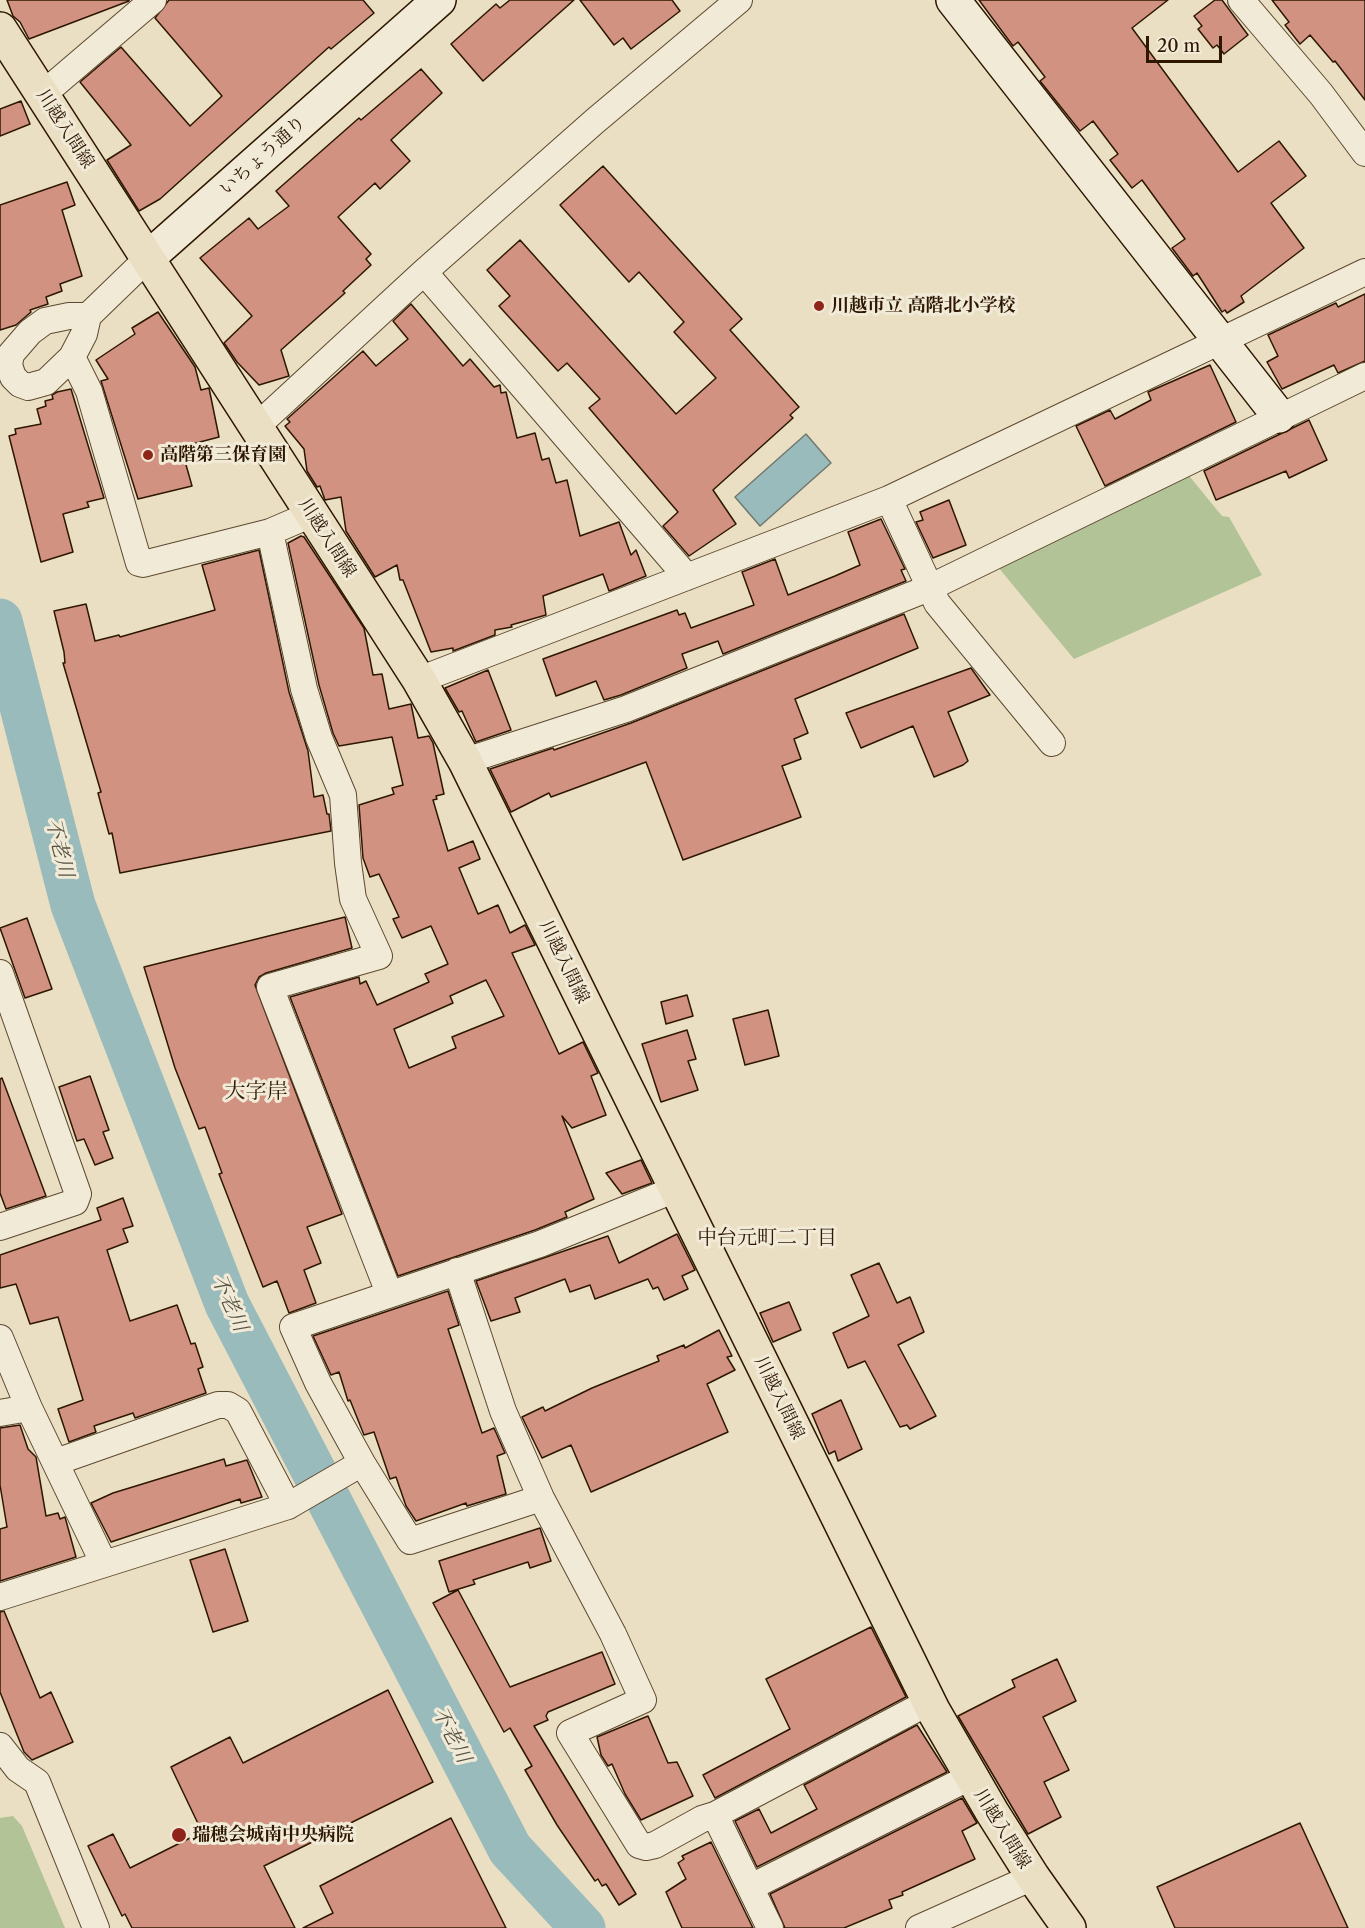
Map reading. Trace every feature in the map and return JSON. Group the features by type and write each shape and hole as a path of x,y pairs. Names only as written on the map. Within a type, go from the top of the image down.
{"main road":[{"name":"川越入間線","path":"0,28 420,680 465,762 929,1702 970,1777 1033,1877 1070,1928"}],"street":[{"path":"42,95 152,0"},
{"name":"いちょう通り","path":"88,316 69,316 45,321 18,344 11,354 9,365 13,377 20,384 28,387 46,382 72,357 84,334 88,316 149,257 439,0"},
{"path":"256,427 424,272 595,121 739,0"},
{"path":"953,0 1279,416"},
{"path":"1241,0 1321,94 1365,153"},
{"path":"424,272 687,577"},
{"path":"420,680 889,500 1365,272"},
{"path":"72,357 89,391 139,563 143,564 270,532 312,514"},
{"path":"465,762 626,709 929,588 1365,376"},
{"path":"889,500 937,603 1052,743"},
{"path":"270,532 304,689 319,738 343,795 353,899 379,956 270,987 389,1293"},
{"path":"0,973 78,1194 75,1202 0,1227"},
{"path":"541,1498 410,1541 362,1463 318,1383 293,1327 540,1244 676,1189"},
{"path":"457,1271 503,1411 541,1498 613,1634 643,1700 570,1733 639,1845 646,1847 655,1845 929,1702"},
{"path":"0,1338 29,1408 104,1564"},
{"path":"56,1462 218,1405 228,1405 238,1411 296,1500"},
{"path":"0,1413 29,1408"},
{"path":"0,1597 296,1500 362,1463"},
{"path":"0,1746 18,1769 37,1782 96,1928"},
{"path":"751,1887 970,1777"},
{"path":"715,1815 770,1928"},
{"path":"919,1928 1033,1877"}],"green space":[{"path":"1186,472 1222,516 1229,517 1262,575 1074,659 993,561"},
{"path":"13,1816 22,1826 65,1928 0,1928 0,1818"}],"water":[{"path":"806,434 831,463 760,526 735,497"}],"building":[{"path":"7,0 129,1 29,39 20,22 13,16"},
{"path":"169,0 363,0 374,13 331,49 329,47 160,199 139,211 107,160 131,145 80,82 121,47 190,126 222,96 155,18"},
{"path":"510,0 574,0 483,81 451,44 496,4 500,8"},
{"path":"580,0 672,0 680,11 631,49 623,38 614,45"},
{"path":"979,0 1168,0 1132,28 1238,172 1279,141 1306,176 1271,203 1304,248 1241,296 1244,302 1227,313 1225,310 1222,312 1197,273 1193,276 1172,248 1185,239 1142,180 1132,188 1110,160 1118,154 1093,121 1080,131 1040,81 1045,77 1018,42 1013,46"},
{"path":"1215,0 1222,0 1248,35 1224,54 1217,45 1213,48 1198,29 1202,26 1194,16"},
{"path":"1272,0 1365,0 1365,100 1335,61 1333,62 1310,35 1300,44 1285,25 1289,22"},
{"path":"421,69 442,93 391,140 410,161 380,189 375,183 338,217 371,254 366,259 371,265 343,291 345,293 281,350 289,376 259,385 237,362 224,343 252,316 200,258 249,218 258,229 289,206 276,191 359,118 361,120"},
{"path":"21,101 30,124 0,136 0,109"},
{"path":"603,166 742,319 730,330 799,407 790,415 793,418 713,490 736,524 689,556 663,526 678,512 589,408 600,399 567,363 558,371 499,306 510,296 487,270 520,240 676,414 716,378 674,332 684,322 639,272 629,282 560,205"},
{"path":"67,182 75,205 62,210 82,276 60,284 62,291 46,297 48,304 30,310 31,312 16,325 0,330 0,205"},
{"path":"1365,294 1365,361 1338,373 1334,365 1282,389 1267,362 1278,356 1268,335 1336,303 1338,307"},
{"path":"411,304 463,366 470,359 494,387 500,385 501,393 506,392 517,438 535,433 542,460 549,458 556,483 567,480 580,536 619,522 631,555 636,550 646,576 609,591 603,574 543,596 546,615 511,625 512,627 495,630 495,635 453,651 453,648 431,652 403,580 400,580 397,565 375,577 346,531 341,497 325,500 320,486 317,487 307,471 304,449 285,426 290,422 287,419 363,351 376,366 408,339 393,321"},
{"path":"158,312 195,367 201,390 209,388 219,437 181,447 192,486 138,499 101,381 108,379 96,360 135,334 132,328"},
{"path":"1210,365 1236,422 1105,486 1076,426 1110,410 1115,419 1151,400 1148,392"},
{"path":"71,389 104,498 87,502 89,507 63,514 73,552 41,562 9,436 16,434 15,429 41,424 37,409 46,406 45,401 53,399 52,395 57,392"},
{"path":"1309,420 1327,460 1289,478 1286,471 1216,500 1204,471"},
{"path":"949,500 966,545 933,558 916,522 923,520 920,512"},
{"path":"881,519 905,569 901,570 906,581 723,654 718,641 682,654 687,668 621,695 604,700 596,681 556,696 543,659 677,610 679,615 685,613 691,628 754,605 742,572 775,559 788,595 835,576 860,565 848,532"},
{"path":"301,536 304,537 364,628 373,675 382,674 389,709 411,704 418,738 429,736 433,743 444,794 436,796 437,799 433,800 448,851 473,841 480,859 459,868 478,914 498,905 510,933 525,925 535,945 512,953 559,1054 583,1042 598,1073 591,1076 606,1115 572,1128 562,1116 594,1199 565,1212 567,1217 535,1230 398,1276 290,997 359,977 360,984 366,981 377,1005 429,982 425,974 448,964 431,926 402,938 393,919 399,917 379,874 370,877 363,858 359,805 394,794 392,788 403,785 392,737 339,746 319,685 288,543","holes":["486,980 504,1016 452,1037 456,1048 409,1068 394,1029 453,1003 450,996"]},
{"path":"259,550 289,692 308,751 314,797 323,795 331,831 120,873 112,833 109,834 98,793 101,792 63,663 65,663 64,652 54,611 86,604 95,641 119,635 120,637 215,610 202,565"},
{"path":"904,614 918,648 795,699 808,733 794,739 801,759 782,766 801,817 683,860 646,762 551,797 549,793 511,812 490,769 631,723"},
{"path":"971,668 990,695 948,712 968,761 963,765 934,777 913,726 861,748 846,713"},
{"path":"488,670 511,730 476,742 462,711 459,712 445,688"},
{"path":"345,917 352,948 266,973 259,977 255,985 342,1214 307,1227 321,1263 304,1270 316,1303 289,1313 277,1281 263,1287 219,1174 222,1173 205,1127 199,1129 175,1068 144,967"},
{"path":"27,918 52,989 25,998 0,928"},
{"path":"687,995 693,1016 666,1024 661,1002"},
{"path":"768,1010 779,1056 745,1065 733,1019"},
{"path":"687,1030 696,1059 688,1061 698,1090 661,1102 642,1044"},
{"path":"90,1076 109,1130 103,1132 113,1158 95,1165 84,1139 77,1141 59,1087"},
{"path":"2,1078 46,1196 6,1209 0,1193 0,1079"},
{"path":"641,1160 652,1183 622,1194 606,1173"},
{"path":"123,1198 133,1226 123,1229 128,1242 107,1250 130,1321 177,1305 191,1344 195,1343 203,1367 198,1369 206,1393 135,1418 133,1413 94,1426 96,1432 69,1442 58,1409 83,1400 58,1317 30,1324 16,1284 0,1288 0,1255 101,1220 97,1208"},
{"path":"677,1234 695,1270 682,1276 688,1289 664,1300 658,1287 653,1289 648,1279 595,1299 590,1285 570,1292 565,1279 515,1298 520,1312 491,1321 476,1281 608,1236 619,1263"},
{"path":"879,1263 897,1303 910,1297 924,1332 898,1345 936,1416 910,1429 907,1425 900,1427 865,1361 848,1368 833,1333 869,1316 851,1275"},
{"path":"448,1291 459,1325 448,1329 482,1433 494,1428 505,1453 497,1456 506,1494 467,1506 466,1503 416,1521 406,1506 396,1477 390,1479 374,1432 364,1435 350,1400 348,1401 339,1372 331,1375 313,1336"},
{"path":"789,1302 801,1330 773,1342 760,1313"},
{"path":"719,1330 732,1356 727,1357 735,1370 707,1384 728,1432 591,1492 571,1445 542,1458 522,1417 543,1407 545,1411 592,1388 659,1361 657,1356 684,1345 685,1348"},
{"path":"841,1400 862,1449 838,1461 835,1451 829,1454 812,1414"},
{"path":"20,1425 28,1449 36,1457 46,1516 58,1513 60,1519 65,1517 76,1557 0,1581 0,1529 7,1527 0,1485 0,1428"},
{"path":"224,1459 226,1466 247,1460 262,1497 241,1503 240,1499 111,1542 91,1503 113,1493"},
{"path":"540,1528 551,1561 530,1568 528,1562 473,1580 475,1584 449,1592 439,1561"},
{"path":"225,1549 248,1621 213,1632 190,1560"},
{"path":"458,1590 510,1687 602,1652 615,1684 548,1712 546,1716 548,1720 534,1726 636,1894 619,1905 606,1884 602,1886 598,1879 595,1881 557,1825 525,1770 532,1766 510,1728 504,1732 433,1603"},
{"path":"4,1611 40,1698 51,1692 73,1742 32,1760 24,1752 0,1692 0,1612"},
{"path":"871,1627 906,1697 715,1798 703,1775 790,1729 766,1679"},
{"path":"1057,1659 1076,1701 1043,1717 1069,1770 1044,1782 1061,1817 1028,1834 958,1716 1015,1687 1012,1680"},
{"path":"388,1690 433,1782 264,1866 295,1928 132,1928 125,1914 122,1916 88,1846 113,1834 130,1868 202,1832 171,1767 230,1737 243,1763"},
{"path":"648,1716 668,1763 677,1762 693,1796 641,1820 625,1794 612,1764 608,1766 601,1755 597,1737"},
{"path":"917,1725 947,1772 757,1867 735,1821 759,1809 771,1833 817,1809 804,1785"},
{"path":"962,1798 977,1823 962,1831 975,1859 902,1892 903,1895 889,1900 892,1908 844,1928 785,1928 770,1894"},
{"path":"451,1818 506,1928 303,1928 333,1913 320,1886"},
{"path":"1300,1823 1348,1928 1175,1928 1157,1887"},
{"path":"711,1842 753,1928 682,1928 666,1892 686,1879 678,1863 684,1859 682,1856"}],"waterway":[{"name":"不老川","path":"0,621 73,905 227,1304 510,1849 583,1928"}],"place":[{"name":"川越市立 高階北小学校","path":"819,306"},
{"name":"高階第三保育園","path":"148,455"},
{"name":"瑞穂会城南中央病院","path":"179,1835"}],"district":[{"name":"大字岸","path":"256,1092"},
{"name":"中台元町二丁目","path":"767,1238"}]}
